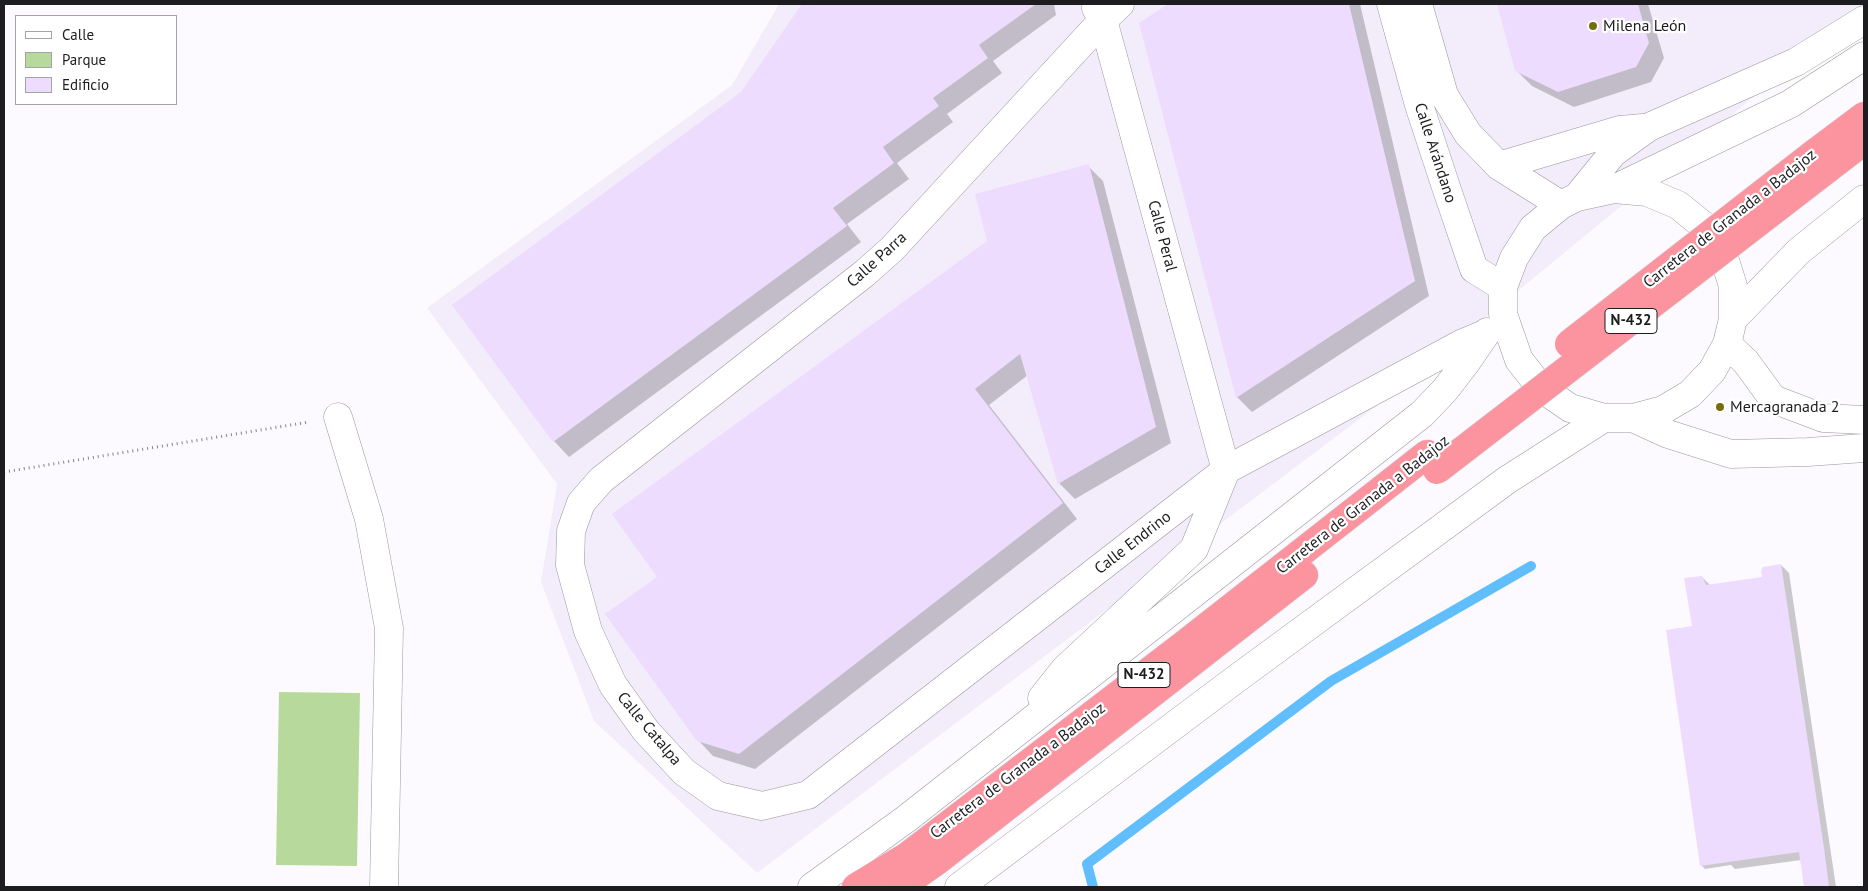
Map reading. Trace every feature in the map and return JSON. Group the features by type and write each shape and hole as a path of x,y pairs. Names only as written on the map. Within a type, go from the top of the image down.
{"highway":[{"name":"Carretera de Granada a Badajoz","path":"856,887 906,857 1182,646 1432,462 1818,163 1864,116"},
{"name":"Carretera de Granada a Badajoz","path":"1818,163 1864,141"},
{"name":"Carretera de Granada a Badajoz","path":"900,887 937,861 1193,662 1432,462"}],"street":[{"name":"Calle Arándano","path":"1391,4 1419,105 1474,269 1503,287"},
{"name":"Calle Arándano","path":"1418,4 1444,95 1468,134 1499,166 1569,201"},
{"name":"Calle Peral","path":"1105,9 1226,470"},
{"name":"Calle Parra","path":"601,480 865,274 892,248 1105,9"},
{"path":"1864,20 1796,62 1649,127 1614,153 1569,201 1533,228 1514,258 1503,287 1503,314 1519,360 1541,388 1570,408 1604,418 1633,418 1663,410 1690,394 1712,371 1730,332 1799,251 1864,200"},
{"path":"1569,201 1614,189 1790,104 1864,56"},
{"path":"1499,166 1620,130 1649,127"},
{"path":"1614,189 1648,192 1678,205 1704,226 1723,254 1733,286 1730,332 1746,362 1773,399 1823,418 1864,420"},
{"path":"812,887 906,819 1422,414 1445,390 1485,334 1503,314"},
{"name":"Calle Endrino","path":"808,795 1226,470 1461,344 1485,334"},
{"path":"338,417 369,519 389,628 384,887"},
{"path":"959,887 1499,485 1604,418"},
{"path":"1633,418 1668,434 1731,454 1864,448"},
{"path":"1014,733 1065,669 1194,549 1226,470"},
{"name":"Calle Catalpa","path":"601,480 581,503 571,531 570,565 588,631 613,686 646,731 684,772 718,796 762,806 808,795"}],"path":[{"path":"4,472 338,417"}],"shaded area":[{"path":"779,4 1864,4 1864,6 1394,393 757,873 594,721 541,582 557,484 427,308 732,85"}],"green space":[{"path":"279,692 360,693 357,866 276,865"}],"building":[{"path":"802,4 1036,4 979,45 988,58 933,98 939,106 883,147 894,163 833,208 847,226 553,442 452,305 741,92"},
{"path":"1168,4 1349,4 1415,281 1236,398 1139,23"},
{"path":"1497,4 1638,4 1649,43 1636,67 1558,92 1515,71"},
{"path":"1089,164 1156,427 1058,484 1020,354 975,389 1063,503 739,754 697,741 605,614 657,577 612,514 987,241 975,194"},
{"path":"1781,564 1829,887 1804,887 1799,852 1700,866 1666,630 1692,626 1684,578 1702,576 1706,585 1762,577 1761,571 1763,567"}],"waterway":[{"path":"1093,887 1087,864 1331,681 1531,566"}],"place":[{"name":"Milena León","path":"1593,26"},
{"name":"Mercagranada 2","path":"1720,407"}]}
